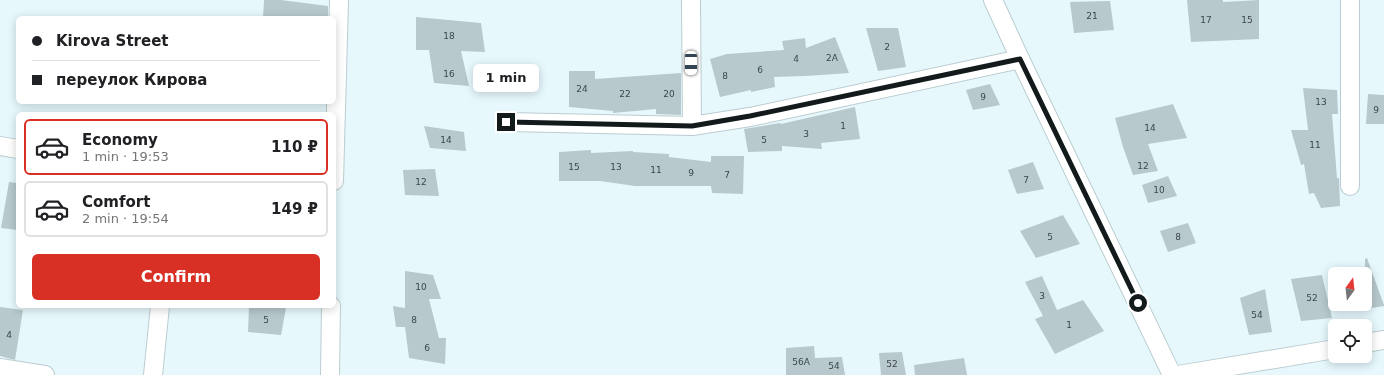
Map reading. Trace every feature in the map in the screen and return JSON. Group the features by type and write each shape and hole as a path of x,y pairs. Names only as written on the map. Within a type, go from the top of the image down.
{"street":[{"path":"336,112 339,0"},
{"path":"691,0 692,126"},
{"path":"993,0 1172,375"},
{"path":"1350,0 1350,186"},
{"path":"506,122 692,126 750,116 1020,59"},
{"path":"0,146 16,149"},
{"path":"153,375 160,308"},
{"path":"330,375 331,308"},
{"path":"1372,342 1384,340"},
{"path":"1178,375 1328,349"},
{"path":"0,368 45,375"}],"building":[{"path":"264,0 281,0 328,6 328,16 263,16"},
{"path":"1187,0 1223,0 1223,2 1259,0 1259,39 1191,42"},
{"path":"1110,1 1114,30 1074,33 1070,2"},
{"path":"416,17 481,23 485,52 461,51 469,86 434,83 429,50 416,50"},
{"path":"866,28 898,28 906,67 878,71"},
{"path":"835,37 849,73 774,77 775,87 751,92 751,90 720,97 710,59 727,54 784,50 782,41 805,38 806,48"},
{"path":"569,71 595,71 595,79 681,73 681,115 656,114 656,109 613,113 613,111 569,107"},
{"path":"990,84 1000,105 973,110 966,90"},
{"path":"1303,88 1337,90 1338,114 1332,114 1337,178 1339,178 1340,206 1321,208 1314,193 1309,194 1304,164 1301,165 1291,130 1308,130"},
{"path":"1368,94 1384,95 1384,124 1366,124"},
{"path":"1173,104 1187,138 1148,144 1158,171 1133,175 1115,118"},
{"path":"855,107 860,139 821,143 822,149 782,146 782,151 748,152 744,129 781,124"},
{"path":"424,126 464,132 466,151 430,148"},
{"path":"591,150 591,153 633,151 669,154 669,157 711,162 711,156 744,156 743,194 712,193 711,186 635,186 600,181 559,181 559,152"},
{"path":"1033,162 1044,189 1017,194 1008,170"},
{"path":"435,169 439,196 405,195 403,170"},
{"path":"1168,176 1177,196 1148,203 1142,185"},
{"path":"9,182 16,183 16,230 1,228"},
{"path":"1063,215 1080,244 1036,258 1020,231"},
{"path":"1188,223 1196,243 1168,252 1160,231"},
{"path":"1367,258 1370,267 1365,267 1365,259"},
{"path":"405,271 433,275 441,299 429,299 439,338 446,338 445,364 409,358 405,327 396,327 393,306 405,308"},
{"path":"1372,272 1384,305 1372,308"},
{"path":"1322,275 1328,301 1328,311 1330,311 1332,318 1301,321 1291,279"},
{"path":"1042,276 1057,310 1083,300 1104,331 1055,354 1035,319 1043,316 1025,282"},
{"path":"1265,289 1272,332 1249,335 1240,298"},
{"path":"0,307 23,310 15,360 0,356"},
{"path":"249,308 286,308 281,335 248,332"},
{"path":"814,346 815,358 842,357 845,375 786,375 786,348"},
{"path":"902,352 906,375 881,375 879,353"},
{"path":"964,358 967,375 915,375 914,365"}],"route":[{"path":"506,122 692,126 750,116 1020,59 1138,303"}]}
